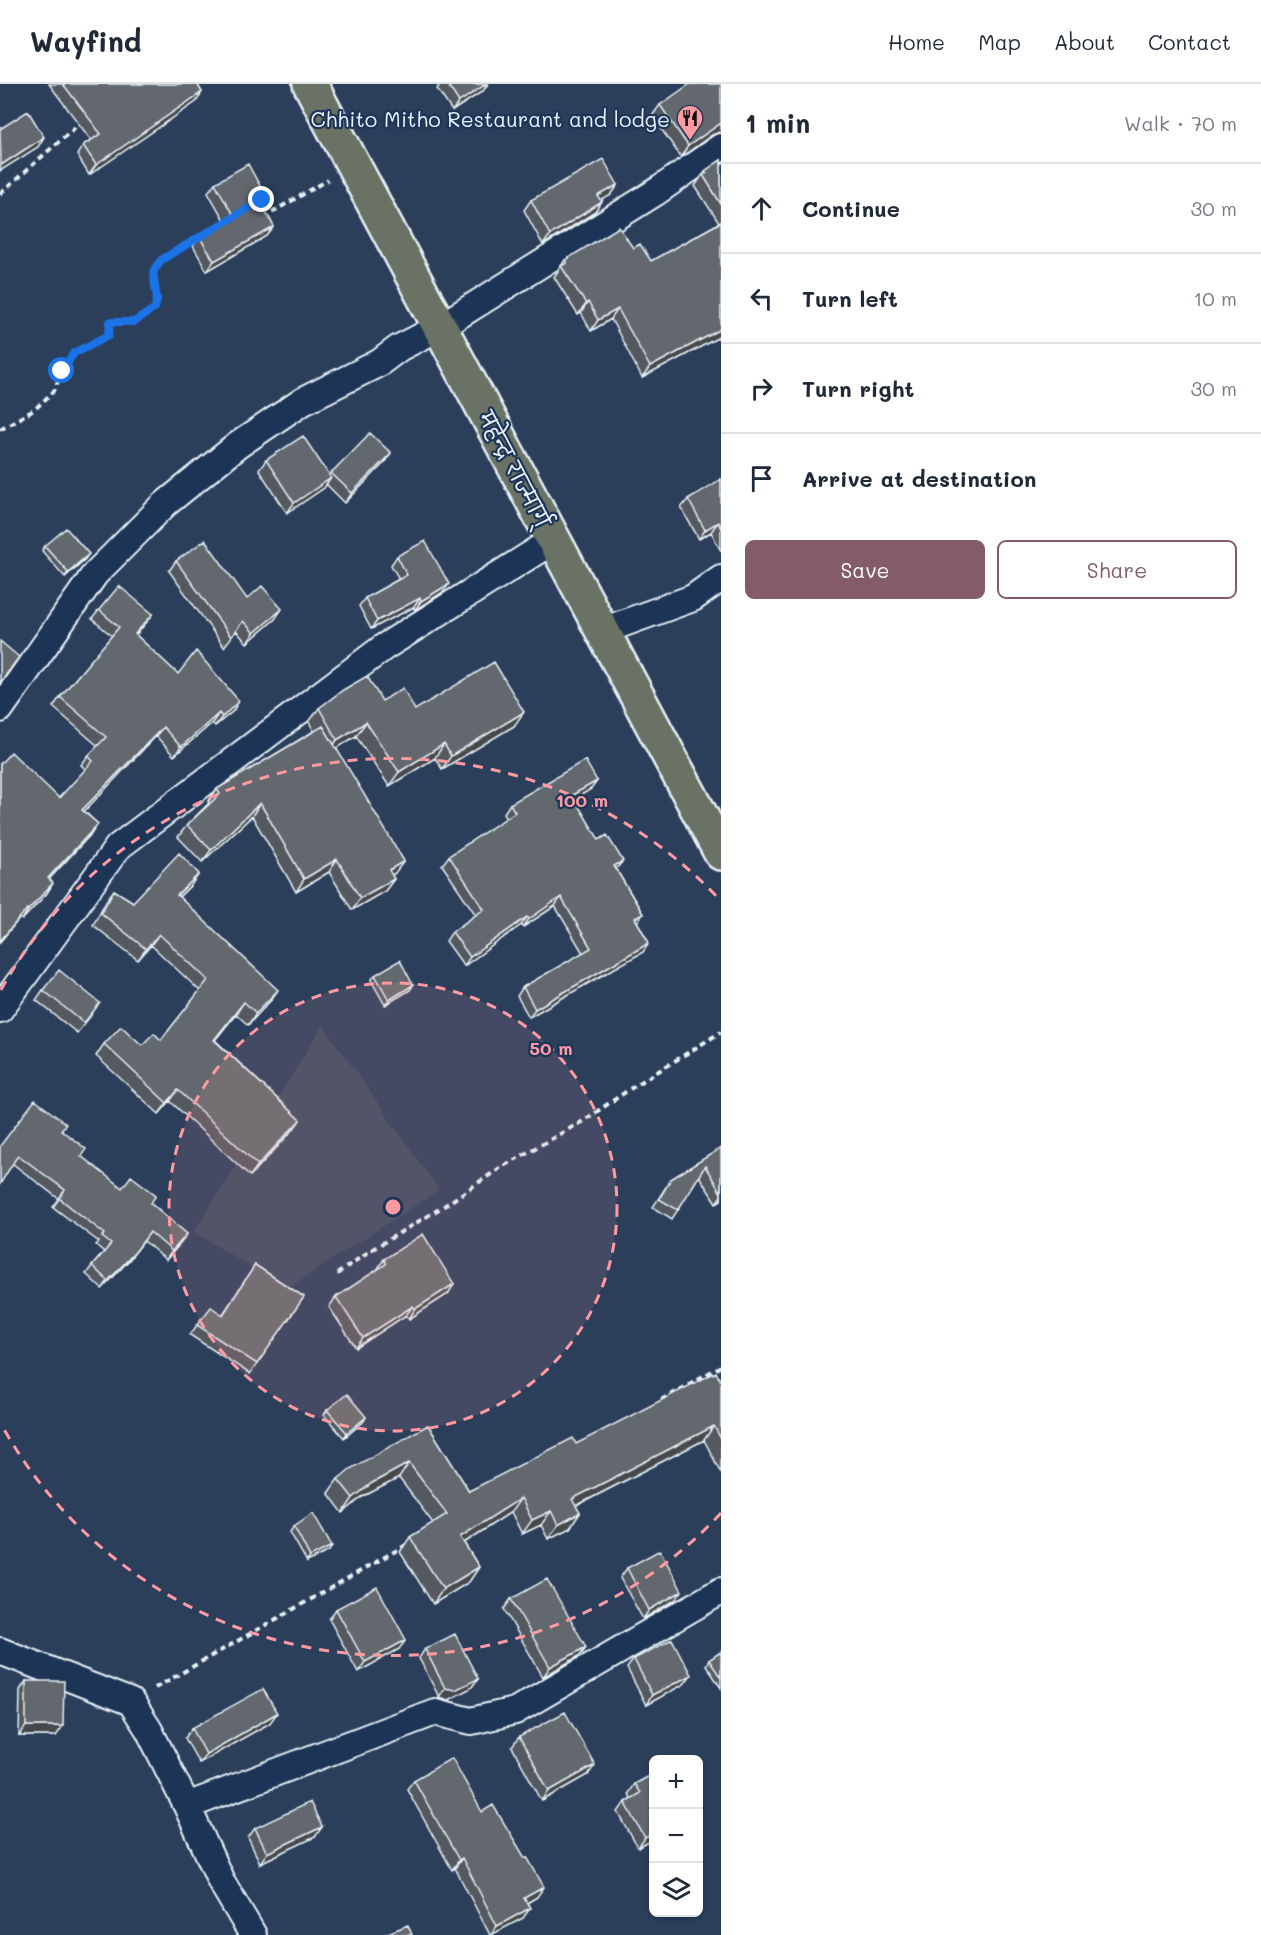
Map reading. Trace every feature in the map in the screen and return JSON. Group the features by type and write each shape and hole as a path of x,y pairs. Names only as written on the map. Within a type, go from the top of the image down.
{"highway":[{"name":"महेन्द्र राज्मार्ग्","path":"310,84 721,853"}],"street":[{"path":"0,709 95,574 165,504 238,445 303,400 380,363 399,348 440,327 656,192 721,147"},
{"path":"0,1009 118,847 384,647 554,540"},
{"path":"602,631 693,598 721,578"},
{"path":"187,1806 435,1712 471,1721 514,1711 721,1591"},
{"path":"0,1651 131,1702 149,1730 221,1881 253,1935"}],"path":[{"path":"0,194 86,118"},
{"path":"252,206 262,200 274,211 353,165"},
{"path":"0,429 34,410 54,391 62,371 74,353 109,335 110,322 134,322 155,308 157,299 153,272 161,260 202,236"},
{"path":"337,1274 500,1168 583,1121 721,1032"},
{"path":"659,1402 721,1366"},
{"path":"131,1702 410,1543"}],"shaded area":[{"path":"323,1025 439,1190 286,1289 194,1232"}],"building":[{"path":"63,84 197,84 202,92 96,165 83,145 101,134"},
{"path":"447,84 486,84 459,102"},
{"path":"690,84 721,84 721,123 688,146 660,105"},
{"path":"28,111 44,137 1,165 0,129"},
{"path":"603,159 618,185 598,196 602,202 550,235 531,200"},
{"path":"721,160 721,204 703,175"},
{"path":"248,164 261,188 255,192 274,227 214,261 199,236 234,217 215,183"},
{"path":"721,222 721,329 650,367 618,309 598,320 588,302 586,304 561,266 567,263 565,260 619,227 633,248 640,244 651,261"},
{"path":"370,433 391,453 352,493 331,473"},
{"path":"303,436 331,478 294,503 266,460"},
{"path":"721,479 721,529 718,522 705,530 688,499"},
{"path":"66,528 89,554 68,572 45,546"},
{"path":"205,540 247,599 262,586 282,609 254,633 243,621 231,637 176,561"},
{"path":"425,541 449,584 421,601 420,598 377,621 365,598 407,575 397,556"},
{"path":"119,586 153,614 135,634 178,674 196,651 239,701 222,717 219,713 181,747 163,727 82,810 98,824 48,878 53,883 0,941 0,764 11,752 59,798 93,761 88,756 106,737 60,697 119,627 99,610"},
{"path":"0,641 19,657 0,683"},
{"path":"494,662 524,712 451,756 444,744 399,772 366,722 337,740 319,708 367,676 382,701 403,688 415,710"},
{"path":"323,726 404,861 389,870 394,879 360,898 337,859 304,879 260,803 211,850 187,825 220,794 217,789"},
{"path":"585,760 597,781 572,795 599,840 607,835 623,861 614,866 643,914 635,918 649,943 535,1009 523,987 591,948 561,897 529,919 527,917 470,957 452,932 484,909 449,856 515,812 510,804"},
{"path":"179,853 199,874 177,895 278,990 256,1013 244,1002 214,1040 300,1120 258,1165 178,1090 167,1103 104,1044 121,1026 142,1045 154,1033 161,1040 208,980 159,934 146,949 101,913 114,890 133,902"},
{"path":"400,960 413,985 389,1000 375,975"},
{"path":"59,970 100,1003 84,1023 43,990"},
{"path":"35,1100 66,1124 61,1130 86,1149 81,1156 122,1188 131,1176 156,1195 151,1203 187,1234 172,1251 150,1232 108,1281 92,1266 111,1244 102,1237 105,1234 59,1198 65,1190 18,1155 0,1184 0,1146"},
{"path":"721,1148 721,1193 705,1166 678,1210 659,1199 671,1179"},
{"path":"423,1234 454,1284 415,1309 413,1306 363,1338 336,1297 386,1264 384,1259"},
{"path":"255,1265 304,1297 257,1364 197,1325 211,1307 223,1315"},
{"path":"716,1372 721,1382 721,1439 714,1426 572,1499 580,1513 558,1525 551,1511 532,1520 521,1498 460,1537 479,1567 443,1589 410,1537 447,1514 409,1463 372,1483 353,1498 338,1479 350,1469 428,1425 469,1491 573,1438 576,1444"},
{"path":"347,1394 366,1417 347,1433 327,1410"},
{"path":"313,1513 332,1546 310,1557 294,1526"},
{"path":"660,1550 682,1591 649,1610 627,1568"},
{"path":"547,1579 586,1647 550,1667 511,1599"},
{"path":"377,1587 406,1640 365,1662 336,1609"},
{"path":"455,1634 478,1679 455,1690 445,1688 425,1649"},
{"path":"672,1639 691,1675 652,1695 634,1659"},
{"path":"721,1652 721,1678 709,1660"},
{"path":"26,1681 64,1681 63,1726 26,1726"},
{"path":"263,1689 277,1713 206,1754 192,1728"},
{"path":"565,1712 595,1765 549,1791 519,1737"},
{"path":"452,1758 482,1812 493,1805 544,1887 524,1898 530,1908 497,1926 462,1858 459,1860 414,1780"},
{"path":"649,1776 649,1836 645,1838 625,1802 640,1793 634,1784"},
{"path":"310,1802 322,1827 267,1853 255,1828"},
{"path":"408,1925 412,1935 383,1935"}],"place":[{"name":"Chhito Mitho Restaurant and lodge","path":"690,141"}],"route":[{"path":"62,371 74,353 109,335 110,322 134,322 155,308 157,299 153,272 161,260 262,200"}]}
